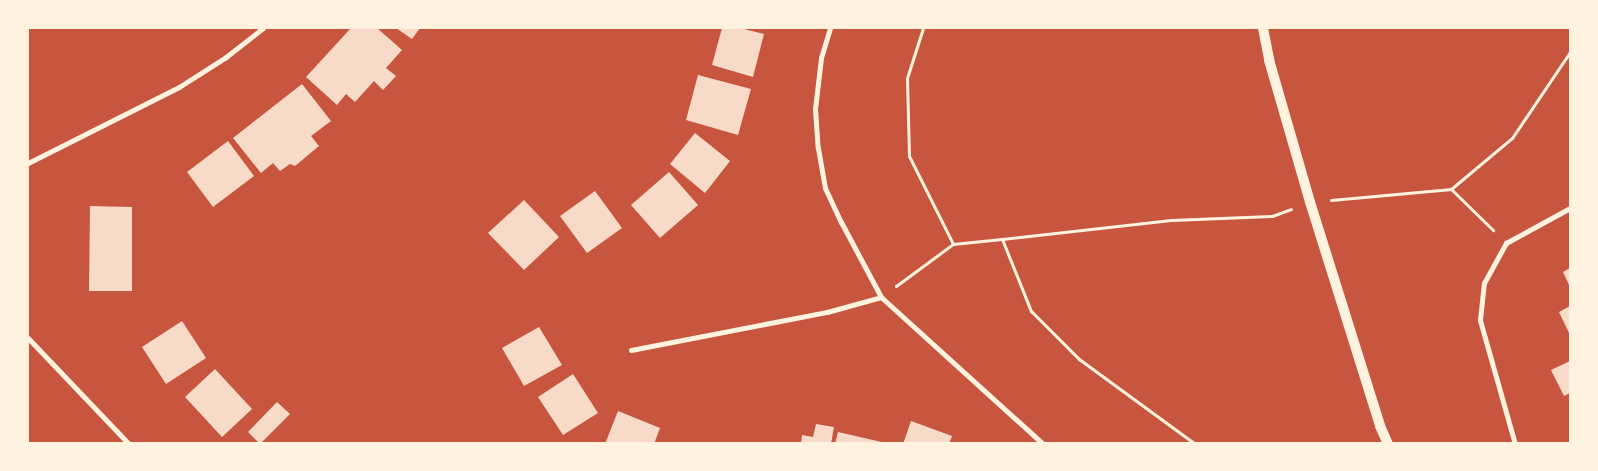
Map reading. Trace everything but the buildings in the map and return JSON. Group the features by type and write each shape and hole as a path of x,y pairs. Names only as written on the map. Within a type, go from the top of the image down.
{"main road":[{"path":"1263,28 1269,60 1310,202 1380,426 1388,444"}],"street":[{"path":"28,163 179,88 226,57 263,28"},
{"path":"830,28 820,58 815,109 818,148 825,188 882,297 1043,444"},
{"path":"1515,444 1480,320 1484,283 1506,243 1570,208"},
{"path":"632,350 827,312 882,297"},
{"path":"28,338 129,444"}],"path":[{"path":"923,28 907,78 909,156 953,244"},
{"path":"882,297 953,244 1171,220 1272,216 1310,202 1451,189 1512,138 1570,52"},
{"path":"1451,189 1506,243"},
{"path":"1002,239 1031,311 1079,359 1195,444"}]}
